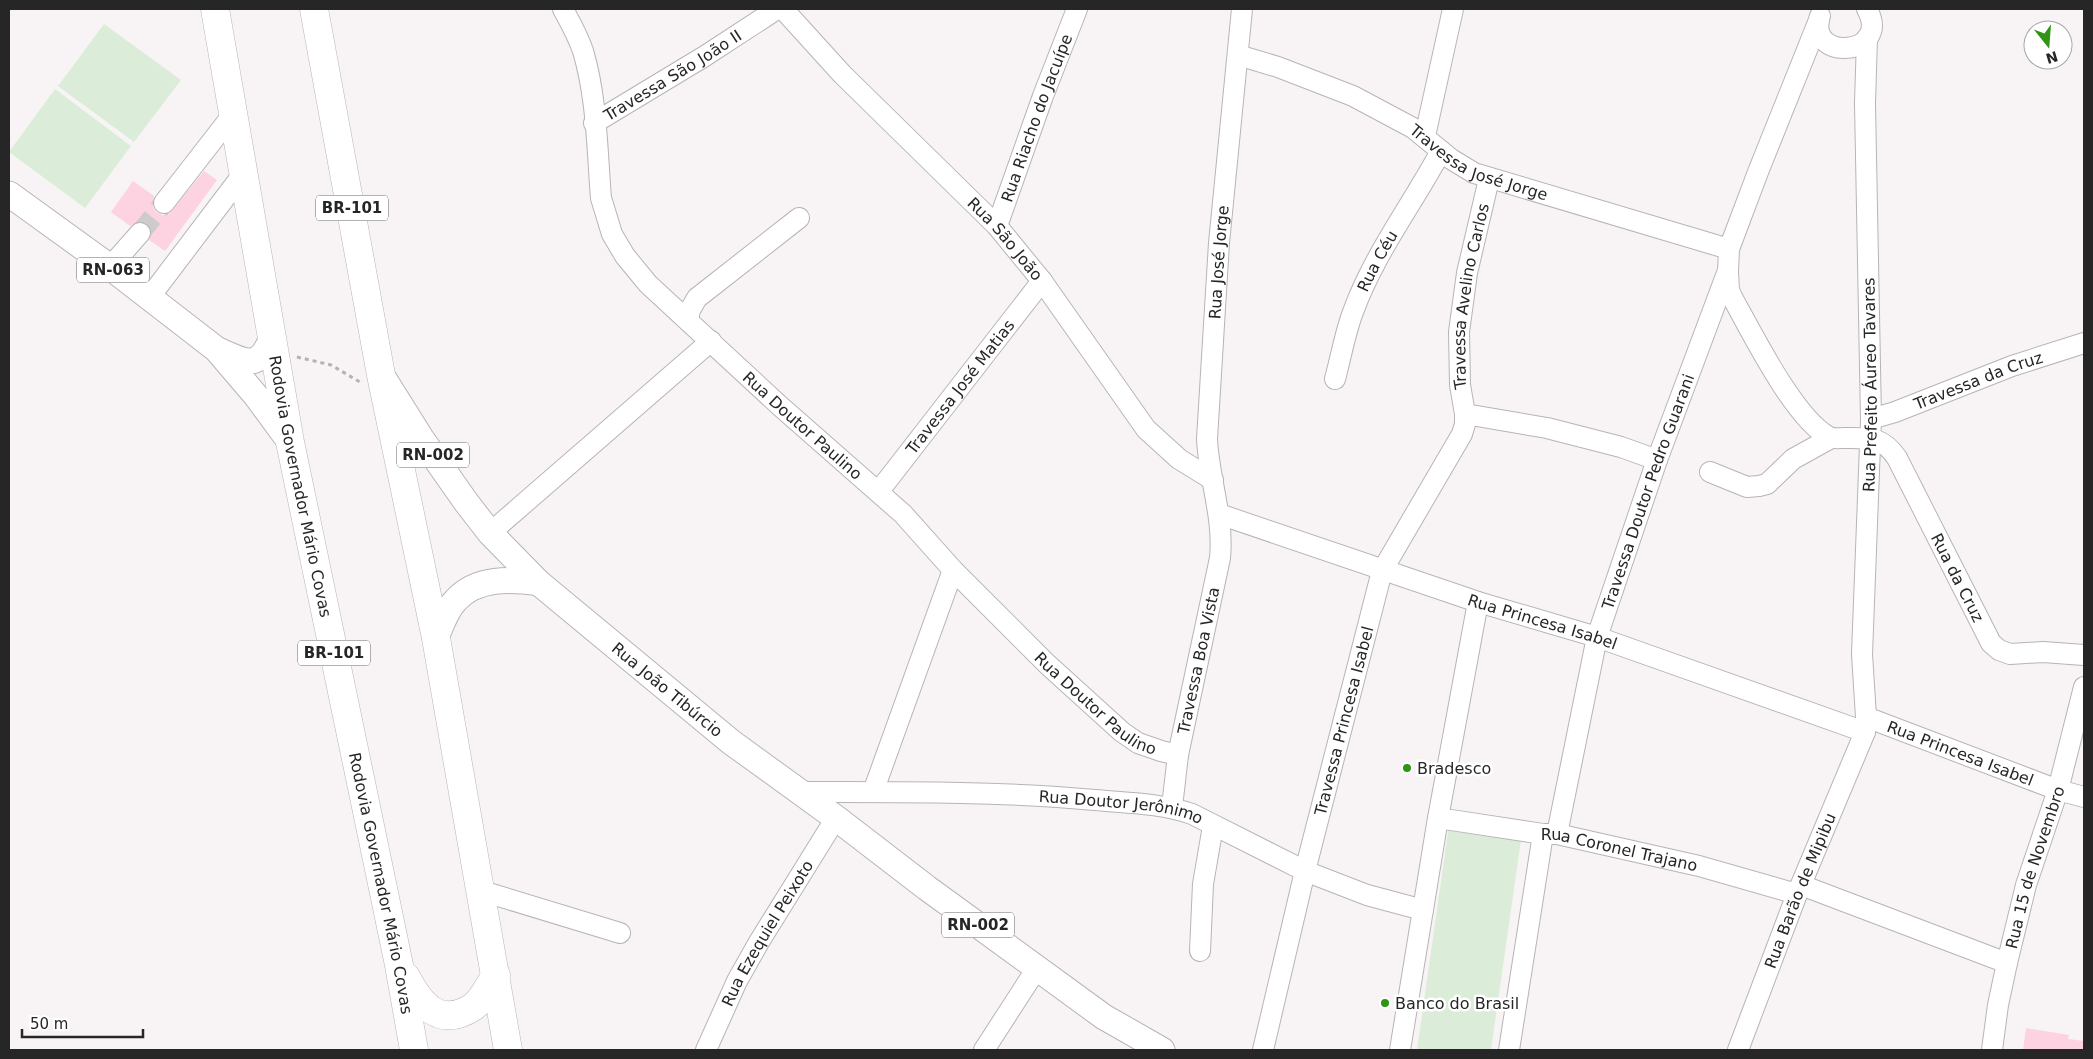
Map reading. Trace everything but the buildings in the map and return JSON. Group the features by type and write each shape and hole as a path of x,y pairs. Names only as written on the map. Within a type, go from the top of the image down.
{"highway":[{"name":"Rodovia Governador Mário Covas","path":"215,9 290,442 399,964 414,1050"},
{"path":"226,9 232,103"},
{"path":"305,9 321,42"},
{"name":"BR-101","path":"314,9 384,386 436,638 482,891 508,1050"},
{"path":"399,964 418,999 437,1013 449,1015 474,1007 496,975"}],"main road":[{"name":"RN-063","path":"9,194 110,267 216,349 257,397 290,442"},
{"name":"RN-063","path":"216,349 244,361 253,361 263,357 272,345"},
{"name":"Rua João Tibúrcio","path":"384,386 466,502 490,532 539,583 731,742 798,792"},
{"path":"436,638 455,601 468,590 483,584 502,580 539,583"},
{"name":"RN-002","path":"798,792 1104,1016 1162,1050"}],"street":[{"name":"Rua Doutor Paulino","path":"563,9 582,50 592,98 601,198 612,234 625,256 648,284 780,406 903,514 953,570 1047,664 1122,732 1138,743 1178,755"},
{"name":"Travessa São João II","path":"594,123 705,56 777,9"},
{"name":"Rua São João","path":"783,9 842,74 997,226 1042,281 1146,429 1180,459 1212,480"},
{"name":"Rua Riacho do Jacuípe","path":"997,226 1039,105 1077,9"},
{"name":"Rua José Jorge","path":"1220,514 1208,457 1207,439 1219,243 1242,9"},
{"path":"1425,136 1453,9"},
{"path":"1822,12 1819,29 1823,36 1836,48 1853,48 1868,36 1872,24 1871,15 1867,9"},
{"name":"Rua Prefeito Áureo Tavares","path":"1866,724 1862,654 1871,419 1865,103 1868,36 1877,9"},
{"path":"1822,12 1758,172 1730,249 1728,272 1729,290 1732,297 1786,390 1811,422 1831,438"},
{"name":"Travessa José Jorge","path":"1238,55 1278,67 1338,89 1413,128 1441,151 1474,173 1489,179 1730,249"},
{"path":"164,203 232,103"},
{"name":"Rua Céu","path":"1335,379 1353,312 1367,280 1378,257 1441,151"},
{"path":"149,298 243,174"},
{"name":"Travessa Avelino Carlos","path":"1382,571 1462,434 1465,424 1460,385 1459,332 1467,273 1489,179"},
{"path":"688,320 690,310 697,298 799,218"},
{"path":"110,267 140,233"},
{"name":"Travessa Doutor Pedro Guarani","path":"1515,1049 1550,834 1597,637 1657,460 1728,272"},
{"name":"Travessa José Matias","path":"878,491 1042,281"},
{"path":"490,532 711,341"},
{"name":"Travessa da Cruz","path":"1871,419 1895,412 2012,366 2084,343"},
{"name":"Travessa Avelino Carlos","path":"1465,414 1547,428 1621,447 1657,460"},
{"path":"1710,472 1748,487 1759,486 1766,484 1793,459 1831,438 1869,438"},
{"name":"Rua da Cruz","path":"1869,438 1890,446 1992,643 1999,650 2010,654 2043,652 2084,655"},
{"name":"Rua Princesa Isabel","path":"1220,514 1382,571 1597,637 2084,797"},
{"name":"Travessa Boa Vista","path":"1172,807 1178,755 1220,558 1222,540 1220,514"},
{"path":"874,792 953,570"},
{"name":"Travessa Princesa Isabel","path":"1263,1050 1305,871 1382,571"},
{"path":"1400,1050 1438,818 1478,602"},
{"name":"Rua 15 de Novembro","path":"1992,1050 1998,1005 2026,885 2058,790 2084,687"},
{"name":"Rua Barão de Mipibu","path":"1738,1050 1799,889 1866,724"},
{"name":"Rua Doutor Jerônimo","path":"798,792 997,793 1056,796 1172,807 1192,814 1305,871 1367,895 1423,910"},
{"name":"Rua Ezequiel Peixoto","path":"706,1050 736,981 836,818"},
{"name":"Rua Coronel Trajano","path":"1438,818 1550,834 1799,889 2007,963"},
{"path":"1200,951 1203,884 1214,826"},
{"path":"482,891 620,933"},
{"path":"984,1050 1037,968"}],"path":[{"path":"272,345 331,365 384,386"}],"green space":[{"path":"104,24 181,80 134,142 58,86"},
{"path":"55,89 131,146 85,208 9,152"},
{"path":"1449,825 1521,840 1491,1050 1417,1050"}],"tunnel":[{"path":"140,233 164,203"}],"place":[{"name":"Bradesco","path":"1407,768"},
{"name":"Banco do Brasil","path":"1385,1003"}]}
